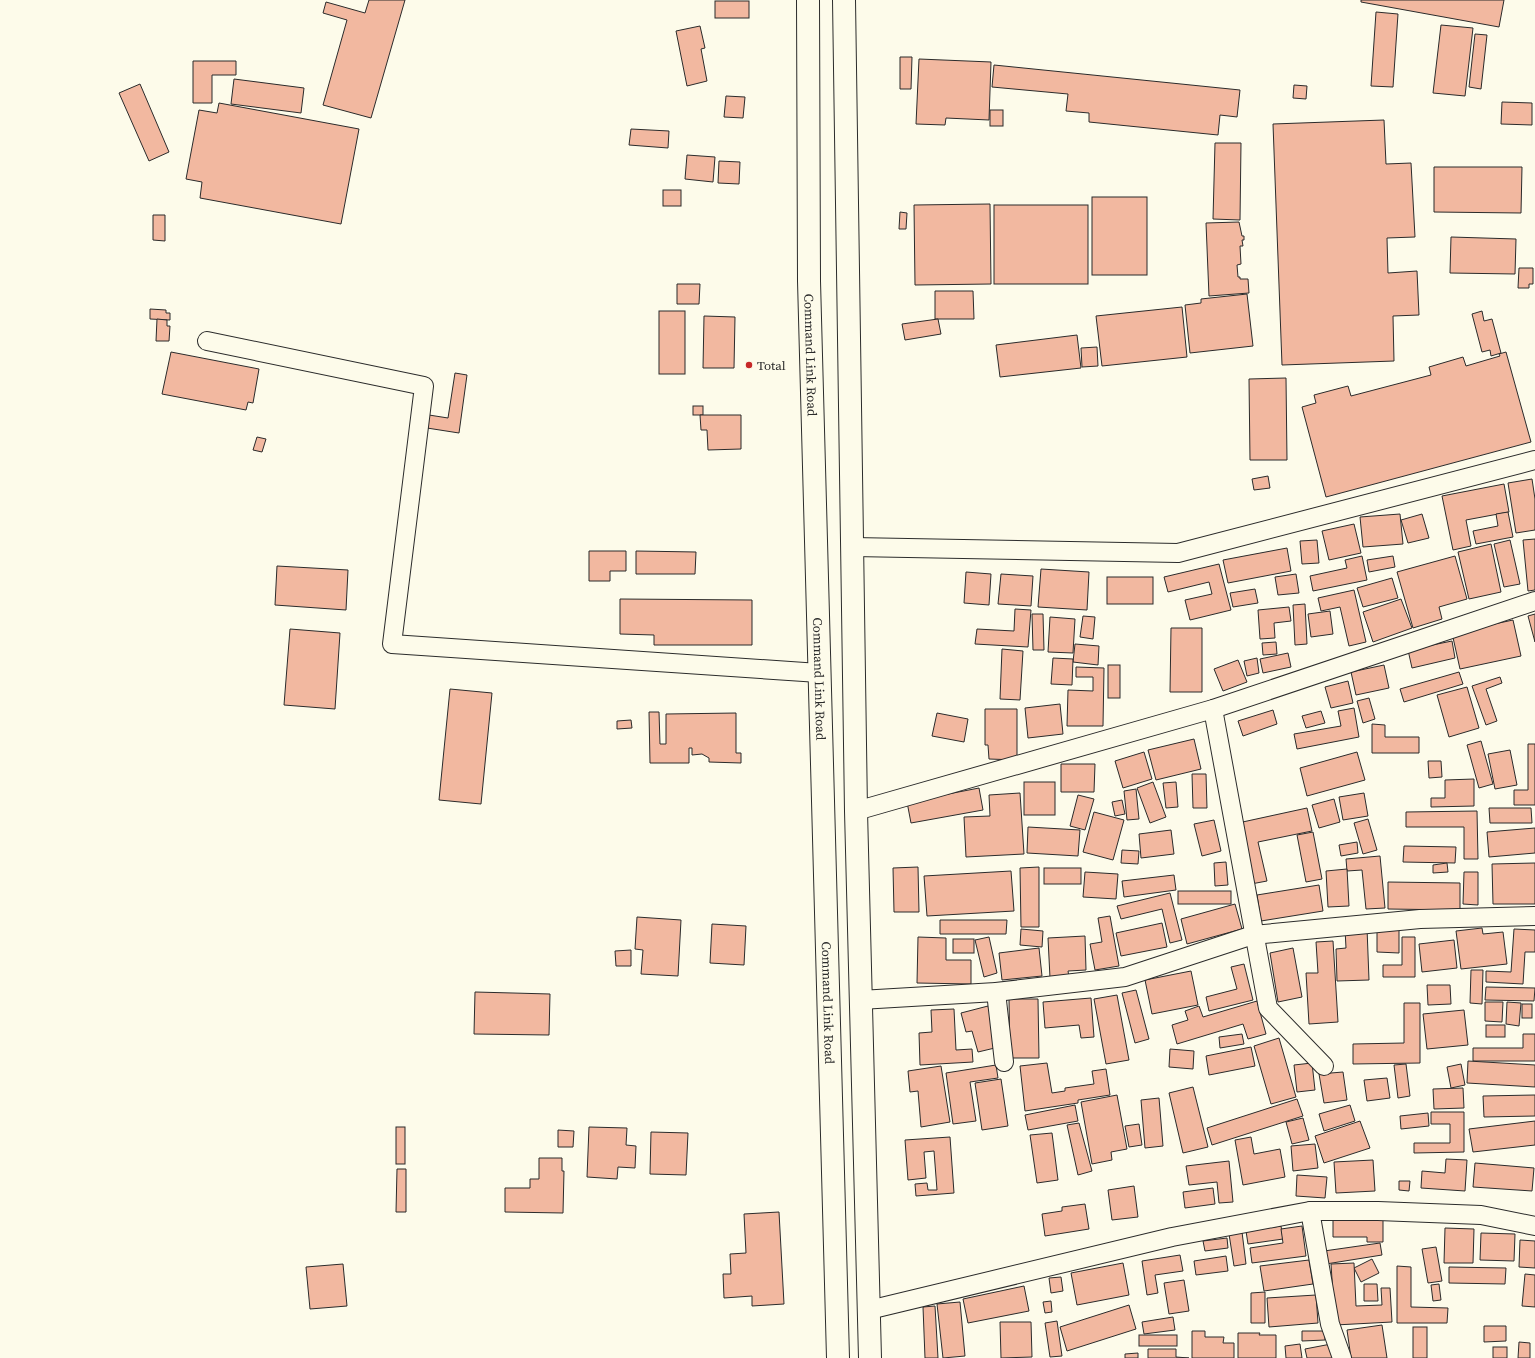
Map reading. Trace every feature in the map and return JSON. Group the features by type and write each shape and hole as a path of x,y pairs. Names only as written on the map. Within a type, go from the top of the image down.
{"main road":[{"name":"Command Link Road","path":"808,0 809,281 838,1358"},
{"path":"844,0 856,811 870,1358"}],"street":[{"path":"207,341 424,386 392,644 819,674"},
{"path":"853,547 1178,553 1535,460"},
{"path":"856,811 1213,709 1535,601"},
{"path":"1213,709 1253,935 1268,1008 1324,1066"},
{"path":"860,1000 996,992 1124,976 1253,935 1420,919 1535,916"},
{"path":"996,992 1004,1062"},
{"path":"869,1310 1172,1237 1310,1211 1378,1211 1481,1215 1535,1226"},
{"path":"1310,1211 1330,1324 1342,1358"}],"building":[{"path":"369,0 405,0 371,118 323,105 347,20 323,13 326,2 365,13"},
{"path":"1361,0 1504,0 1499,27 1361,2"},
{"path":"715,1 749,1 749,18 715,18"},
{"path":"1376,12 1398,14 1393,87 1371,86"},
{"path":"1441,25 1473,28 1465,96 1433,93"},
{"path":"700,26 705,48 701,49 707,81 687,86 676,31"},
{"path":"1475,34 1487,35 1481,89 1469,87"},
{"path":"900,57 912,57 911,89 900,89"},
{"path":"919,59 991,62 989,120 946,118 945,125 916,124"},
{"path":"193,61 236,61 236,75 212,75 212,103 193,103"},
{"path":"994,65 1240,90 1237,117 1220,115 1218,135 1089,122 1089,113 1066,111 1068,94 992,87"},
{"path":"234,79 304,88 301,113 231,104"},
{"path":"140,84 169,152 149,161 119,93"},
{"path":"1294,85 1307,86 1306,99 1293,98"},
{"path":"726,96 745,97 743,118 724,117"},
{"path":"1502,102 1532,103 1532,125 1501,124"},
{"path":"219,103 359,129 341,224 200,198 202,182 186,179 199,110 217,113"},
{"path":"990,110 1003,110 1003,126 990,126"},
{"path":"1384,120 1386,164 1411,163 1415,237 1387,238 1388,273 1417,271 1419,315 1393,316 1394,361 1282,365 1273,124"},
{"path":"631,129 669,131 668,148 629,145"},
{"path":"1215,143 1241,143 1240,220 1213,219"},
{"path":"687,155 715,157 713,182 685,179"},
{"path":"719,161 740,162 739,184 718,183"},
{"path":"1434,167 1522,167 1521,213 1434,212"},
{"path":"663,190 681,190 681,206 663,206"},
{"path":"1092,197 1147,197 1147,275 1092,275"},
{"path":"990,204 991,284 915,285 914,205"},
{"path":"994,205 1088,205 1088,284 994,284"},
{"path":"900,212 907,213 906,229 899,229"},
{"path":"153,215 165,215 165,241 153,240"},
{"path":"1239,222 1244,240 1242,240 1243,246 1240,246 1241,264 1237,265 1238,277 1240,277 1240,279 1248,279 1249,293 1209,296 1206,223"},
{"path":"1451,237 1516,239 1515,274 1450,273"},
{"path":"1519,268 1533,268 1533,284 1529,284 1529,288 1518,288"},
{"path":"677,284 700,284 699,304 677,304"},
{"path":"935,291 973,291 974,319 935,319"},
{"path":"1247,294 1253,346 1190,353 1185,305 1201,303 1201,299"},
{"path":"1182,307 1187,357 1102,366 1096,316"},
{"path":"150,309 166,310 166,313 170,313 170,320 150,319"},
{"path":"659,311 685,311 685,374 659,374"},
{"path":"1482,311 1484,321 1492,319 1501,353 1491,356 1490,350 1482,352 1472,314"},
{"path":"704,316 735,317 734,368 703,368"},
{"path":"157,319 167,320 167,326 170,326 169,341 156,341"},
{"path":"938,319 941,334 905,340 902,324"},
{"path":"1077,335 1081,368 1000,377 996,345"},
{"path":"1097,347 1098,366 1082,367 1081,348"},
{"path":"171,352 259,369 253,403 248,402 246,410 162,394"},
{"path":"1506,352 1531,442 1326,497 1302,407 1316,403 1314,395 1348,386 1351,396 1431,375 1429,367 1463,357 1466,366 1500,356 1499,354"},
{"path":"455,373 467,375 459,433 427,428 429,415 448,418"},
{"path":"1286,378 1287,460 1250,460 1249,379"},
{"path":"693,406 703,406 703,415 693,415"},
{"path":"700,415 741,415 741,449 708,450 707,430 701,430"},
{"path":"257,437 266,439 262,452 253,450"},
{"path":"1268,476 1270,488 1254,490 1252,479"},
{"path":"1532,479 1535,499 1535,530 1516,533 1508,483"},
{"path":"1504,484 1509,512 1466,520 1471,546 1453,550 1442,496"},
{"path":"1508,512 1513,537 1476,544 1473,531 1498,526 1496,514"},
{"path":"1400,514 1403,544 1363,547 1360,517"},
{"path":"1422,514 1429,538 1408,543 1401,520"},
{"path":"1354,524 1361,553 1329,560 1322,531"},
{"path":"1535,539 1535,590 1528,591 1523,540"},
{"path":"1317,540 1319,563 1302,564 1300,541"},
{"path":"1510,540 1520,584 1504,587 1494,544"},
{"path":"1491,544 1501,592 1469,599 1458,552"},
{"path":"1287,548 1291,571 1228,583 1223,560"},
{"path":"589,551 626,551 626,571 610,571 610,581 589,581"},
{"path":"636,551 696,552 695,574 636,574"},
{"path":"1362,556 1367,580 1313,591 1310,576 1347,568 1345,560"},
{"path":"1393,556 1395,567 1369,572 1367,560"},
{"path":"1455,556 1467,599 1439,607 1442,619 1413,628 1397,572"},
{"path":"1219,564 1231,610 1190,620 1185,600 1212,594 1209,582 1168,592 1164,577"},
{"path":"277,566 348,570 346,610 275,605"},
{"path":"1041,569 1089,572 1087,610 1038,607"},
{"path":"966,572 991,574 989,605 964,603"},
{"path":"1001,574 1033,576 1031,606 998,604"},
{"path":"1296,574 1299,593 1278,595 1275,577"},
{"path":"1107,577 1153,577 1153,604 1107,604"},
{"path":"1392,578 1398,598 1363,607 1357,588"},
{"path":"1255,589 1258,603 1233,607 1230,593"},
{"path":"1354,590 1366,642 1349,646 1340,607 1321,611 1318,598"},
{"path":"620,599 752,600 752,645 654,645 654,635 620,634"},
{"path":"1401,599 1412,628 1373,642 1363,612"},
{"path":"1305,604 1307,644 1295,645 1293,605"},
{"path":"1289,607 1291,621 1274,623 1275,638 1260,639 1258,610"},
{"path":"1015,609 1031,610 1028,647 975,644 977,629 1014,631"},
{"path":"1330,611 1333,634 1311,637 1308,614"},
{"path":"1032,614 1043,614 1044,650 1033,650"},
{"path":"1535,614 1535,642 1528,616"},
{"path":"1083,616 1095,617 1093,639 1080,637"},
{"path":"1050,617 1075,619 1073,653 1048,652"},
{"path":"1513,620 1521,656 1460,669 1452,633"},
{"path":"1171,628 1202,628 1202,692 1170,692"},
{"path":"290,629 340,633 335,709 284,705"},
{"path":"1452,641 1455,658 1412,668 1408,650"},
{"path":"1276,642 1277,654 1263,655 1262,643"},
{"path":"1075,644 1099,646 1098,665 1073,662"},
{"path":"1002,649 1023,651 1020,700 1000,699"},
{"path":"1288,653 1291,667 1263,673 1260,659"},
{"path":"1053,658 1073,659 1072,685 1051,684"},
{"path":"1257,658 1259,673 1247,676 1244,661"},
{"path":"1238,660 1247,682 1223,691 1214,669"},
{"path":"1108,665 1120,665 1120,698 1108,698"},
{"path":"1384,665 1389,688 1356,695 1351,672"},
{"path":"1076,667 1104,668 1103,726 1067,726 1068,690 1093,691 1093,677 1076,677"},
{"path":"1459,672 1463,684 1404,702 1400,689"},
{"path":"1500,677 1502,683 1486,689 1497,721 1486,725 1472,686"},
{"path":"1348,681 1353,703 1331,708 1325,687"},
{"path":"1467,687 1479,728 1449,737 1437,695"},
{"path":"450,689 492,693 481,804 439,800"},
{"path":"1369,698 1375,719 1363,723 1357,701"},
{"path":"1060,704 1063,734 1028,738 1025,708"},
{"path":"1354,708 1359,737 1297,749 1294,734 1341,726 1338,711"},
{"path":"985,709 1017,709 1017,760 989,759 988,745 985,745"},
{"path":"1273,710 1277,724 1243,736 1238,721"},
{"path":"1321,711 1325,723 1306,728 1302,716"},
{"path":"649,712 659,712 660,744 666,744 666,714 736,713 736,753 741,753 741,763 709,762 709,758 702,754 692,755 692,748 689,748 689,763 650,763"},
{"path":"937,713 968,719 964,742 932,736"},
{"path":"631,720 632,728 617,729 617,721"},
{"path":"1372,724 1385,725 1385,737 1419,737 1419,753 1372,753"},
{"path":"1194,739 1201,769 1156,780 1148,750"},
{"path":"1481,741 1493,784 1479,788 1467,745"},
{"path":"1528,744 1535,744 1535,805 1514,805 1514,790 1528,790"},
{"path":"1510,750 1517,785 1495,789 1488,754"},
{"path":"1144,752 1152,779 1123,788 1115,761"},
{"path":"1357,752 1365,780 1307,796 1300,768"},
{"path":"1428,761 1441,761 1442,777 1429,778"},
{"path":"1061,764 1095,764 1094,792 1061,792"},
{"path":"1192,774 1206,774 1207,808 1193,808"},
{"path":"1474,779 1474,806 1431,807 1431,798 1445,798 1445,780"},
{"path":"1024,782 1055,782 1055,815 1024,815"},
{"path":"1153,782 1166,817 1150,823 1137,788"},
{"path":"1176,782 1178,807 1166,808 1163,783"},
{"path":"979,788 983,810 911,823 907,802"},
{"path":"1136,789 1139,819 1127,820 1124,791"},
{"path":"1020,793 1024,854 966,857 964,817 990,816 989,795"},
{"path":"1364,793 1368,816 1343,820 1339,797"},
{"path":"1078,795 1094,799 1085,830 1070,826"},
{"path":"1334,799 1340,822 1319,828 1312,805"},
{"path":"1122,800 1125,814 1115,816 1112,802"},
{"path":"1307,808 1312,831 1258,842 1267,881 1251,884 1238,823"},
{"path":"1489,808 1531,808 1532,823 1490,823"},
{"path":"1477,811 1478,859 1464,859 1464,827 1406,827 1406,812"},
{"path":"1094,812 1124,820 1113,860 1083,852"},
{"path":"1368,819 1377,850 1363,854 1354,823"},
{"path":"1214,820 1221,851 1202,856 1194,824"},
{"path":"1028,827 1080,830 1078,856 1027,853"},
{"path":"1535,828 1535,853 1489,857 1487,832"},
{"path":"1171,830 1174,854 1141,858 1139,834"},
{"path":"1313,832 1322,879 1306,882 1297,835"},
{"path":"1357,842 1358,853 1341,856 1339,845"},
{"path":"1404,846 1456,847 1455,863 1403,862"},
{"path":"1122,850 1139,851 1138,864 1121,863"},
{"path":"1380,856 1385,908 1366,909 1362,870 1347,871 1346,859"},
{"path":"1226,862 1228,885 1215,886 1214,863"},
{"path":"1447,863 1448,872 1433,873 1433,865"},
{"path":"1535,863 1535,904 1493,904 1492,864"},
{"path":"918,867 919,912 894,912 893,868"},
{"path":"1039,867 1039,927 1021,927 1020,868"},
{"path":"1044,868 1081,868 1081,884 1044,884"},
{"path":"1347,869 1349,906 1328,907 1326,871"},
{"path":"1011,871 1014,911 927,916 924,876"},
{"path":"1085,872 1118,874 1116,899 1083,897"},
{"path":"1464,872 1478,872 1478,905 1463,904"},
{"path":"1174,875 1176,890 1124,897 1122,881"},
{"path":"1388,882 1460,883 1460,910 1388,909"},
{"path":"1319,885 1323,911 1261,921 1257,895"},
{"path":"1178,891 1231,891 1231,904 1178,904"},
{"path":"1170,893 1182,940 1170,943 1162,909 1121,919 1117,906"},
{"path":"1235,904 1242,929 1187,944 1181,919"},
{"path":"1110,916 1119,966 1095,970 1090,944 1102,942 1098,918"},
{"path":"637,917 681,920 678,976 641,974 643,950 635,949"},
{"path":"940,920 1007,920 1006,934 940,934"},
{"path":"1162,923 1167,947 1121,956 1116,933"},
{"path":"712,924 746,926 744,965 710,963"},
{"path":"1367,928 1369,980 1337,981 1336,949 1346,948 1345,929"},
{"path":"1377,928 1399,929 1399,953 1377,952"},
{"path":"1482,928 1483,934 1503,932 1507,964 1461,969 1456,931"},
{"path":"1021,929 1043,931 1042,947 1020,945"},
{"path":"1514,929 1535,930 1535,952 1525,952 1523,984 1486,982 1486,971 1511,972"},
{"path":"1085,936 1086,970 1068,971 1069,977 1050,978 1048,938"},
{"path":"918,937 946,938 946,960 971,960 971,984 917,983"},
{"path":"989,937 997,973 984,977 975,940"},
{"path":"1402,937 1415,937 1415,977 1383,977 1383,965 1402,965"},
{"path":"953,939 974,939 974,953 953,953"},
{"path":"1454,940 1457,968 1422,972 1419,944"},
{"path":"1333,941 1338,1022 1309,1024 1306,973 1318,973 1316,942"},
{"path":"1039,948 1042,976 1002,980 999,953"},
{"path":"1293,948 1302,997 1278,1002 1270,953"},
{"path":"631,950 631,966 616,966 615,951"},
{"path":"1244,964 1253,1000 1209,1011 1206,997 1237,989 1231,967"},
{"path":"1471,970 1483,970 1482,1004 1470,1003"},
{"path":"1191,971 1198,1005 1152,1014 1145,980"},
{"path":"1427,985 1450,985 1451,1004 1428,1005"},
{"path":"1486,987 1535,988 1534,1001 1485,1000"},
{"path":"1136,990 1149,1039 1135,1043 1122,993"},
{"path":"475,992 550,994 549,1035 474,1034"},
{"path":"1117,995 1129,1060 1106,1064 1094,999"},
{"path":"1091,998 1094,1037 1081,1038 1079,1025 1045,1028 1043,1002"},
{"path":"1009,999 1038,999 1039,1058 1010,1058"},
{"path":"1257,1001 1266,1034 1248,1039 1243,1024 1177,1044 1172,1025 1188,1020 1185,1011 1199,1006 1203,1017"},
{"path":"1485,1002 1503,1002 1502,1022 1485,1021"},
{"path":"1507,1002 1521,1003 1519,1026 1506,1024"},
{"path":"1404,1003 1420,1003 1420,1063 1353,1064 1353,1044 1404,1043"},
{"path":"1522,1004 1532,1004 1532,1018 1522,1018"},
{"path":"988,1006 999,1047 978,1052 972,1031 966,1032 961,1013"},
{"path":"954,1009 956,1050 972,1049 973,1062 920,1065 919,1033 932,1032 931,1010"},
{"path":"1464,1010 1468,1045 1427,1049 1423,1014"},
{"path":"1486,1025 1505,1025 1505,1037 1486,1037"},
{"path":"1242,1034 1244,1044 1220,1048 1219,1037"},
{"path":"1523,1034 1535,1034 1535,1061 1473,1061 1473,1048 1523,1048"},
{"path":"1279,1038 1296,1097 1271,1104 1254,1046"},
{"path":"1251,1047 1255,1066 1209,1075 1206,1056"},
{"path":"1170,1049 1194,1051 1193,1069 1169,1067"},
{"path":"1468,1061 1535,1065 1535,1087 1467,1083"},
{"path":"1047,1063 1052,1093 1065,1091 1065,1088 1094,1084 1092,1071 1106,1069 1110,1095 1078,1100 1078,1103 1025,1111 1020,1066"},
{"path":"1312,1063 1315,1090 1297,1092 1294,1065"},
{"path":"1406,1064 1410,1096 1398,1098 1394,1065"},
{"path":"1461,1064 1465,1085 1451,1088 1447,1067"},
{"path":"996,1065 998,1078 970,1082 976,1121 953,1124 946,1073"},
{"path":"941,1066 950,1122 921,1127 918,1091 910,1092 908,1071"},
{"path":"1343,1072 1347,1100 1324,1103 1319,1074"},
{"path":"1387,1078 1390,1098 1367,1101 1364,1080"},
{"path":"1001,1079 1008,1126 982,1130 975,1083"},
{"path":"1193,1087 1208,1147 1183,1153 1169,1093"},
{"path":"1463,1088 1464,1108 1434,1109 1433,1089"},
{"path":"1117,1095 1127,1149 1111,1152 1112,1160 1092,1164 1081,1102"},
{"path":"1535,1095 1535,1116 1484,1117 1483,1096"},
{"path":"1159,1098 1163,1146 1145,1148 1141,1100"},
{"path":"1297,1099 1303,1116 1212,1145 1207,1128"},
{"path":"1075,1105 1078,1121 1028,1130 1025,1115"},
{"path":"1350,1105 1355,1121 1324,1131 1319,1114"},
{"path":"1431,1112 1464,1112 1464,1152 1414,1153 1414,1143 1450,1143 1450,1124 1431,1124"},
{"path":"1428,1113 1429,1126 1401,1129 1400,1116"},
{"path":"1303,1118 1309,1140 1292,1144 1286,1122"},
{"path":"1360,1121 1370,1148 1324,1163 1315,1136"},
{"path":"1535,1121 1535,1145 1473,1152 1469,1129"},
{"path":"1079,1123 1092,1171 1078,1175 1067,1125"},
{"path":"1139,1124 1142,1145 1129,1147 1125,1126"},
{"path":"396,1127 405,1127 405,1164 396,1164"},
{"path":"589,1127 627,1128 626,1145 636,1146 635,1168 618,1167 617,1179 587,1177"},
{"path":"558,1130 574,1131 573,1147 558,1147"},
{"path":"651,1132 688,1133 686,1175 650,1174"},
{"path":"1052,1133 1058,1180 1037,1183 1030,1135"},
{"path":"950,1137 954,1193 916,1196 915,1184 927,1183 928,1190 937,1190 934,1151 924,1152 926,1178 908,1180 905,1140"},
{"path":"1251,1137 1254,1154 1280,1149 1285,1177 1243,1185 1235,1140"},
{"path":"1315,1144 1318,1168 1293,1171 1291,1146"},
{"path":"539,1158 562,1158 562,1171 564,1171 563,1213 505,1212 505,1188 530,1188 530,1179 539,1179"},
{"path":"1446,1159 1467,1160 1465,1191 1421,1188 1422,1171 1445,1173"},
{"path":"1373,1160 1375,1191 1336,1193 1334,1162"},
{"path":"1229,1161 1233,1202 1219,1203 1217,1182 1189,1185 1186,1166"},
{"path":"1475,1163 1534,1168 1532,1191 1473,1187"},
{"path":"397,1169 406,1169 406,1212 396,1212"},
{"path":"1297,1175 1327,1177 1325,1198 1296,1196"},
{"path":"1399,1181 1410,1181 1409,1191 1399,1190"},
{"path":"1134,1186 1138,1217 1112,1220 1108,1190"},
{"path":"1213,1188 1215,1204 1185,1208 1183,1192"},
{"path":"1085,1204 1089,1229 1045,1236 1042,1214 1062,1211 1062,1207"},
{"path":"779,1212 784,1304 752,1306 752,1296 724,1298 723,1274 731,1274 730,1254 746,1253 744,1214"},
{"path":"1333,1216 1383,1216 1383,1242 1367,1242 1367,1237 1333,1237"},
{"path":"1281,1226 1283,1239 1248,1244 1246,1231"},
{"path":"1302,1226 1306,1256 1252,1263 1250,1248 1283,1243 1281,1229"},
{"path":"1445,1228 1474,1229 1473,1263 1444,1263"},
{"path":"1242,1232 1246,1264 1234,1266 1229,1234"},
{"path":"1481,1233 1515,1234 1514,1261 1480,1260"},
{"path":"1227,1238 1228,1248 1205,1251 1203,1241"},
{"path":"1520,1240 1535,1241 1535,1268 1519,1267"},
{"path":"1380,1243 1382,1255 1326,1264 1324,1251"},
{"path":"1436,1247 1442,1281 1428,1283 1422,1249"},
{"path":"1180,1255 1183,1271 1155,1275 1158,1293 1147,1295 1142,1261"},
{"path":"1226,1256 1228,1271 1196,1275 1194,1261"},
{"path":"1372,1259 1379,1273 1361,1282 1354,1268"},
{"path":"1309,1260 1313,1284 1264,1291 1260,1266"},
{"path":"1123,1263 1129,1295 1077,1305 1071,1273"},
{"path":"1354,1263 1356,1306 1382,1305 1381,1288 1390,1288 1392,1322 1335,1325 1331,1264"},
{"path":"343,1264 347,1306 310,1309 306,1267"},
{"path":"1397,1266 1411,1267 1411,1307 1448,1308 1447,1323 1397,1323"},
{"path":"1449,1267 1506,1268 1505,1284 1449,1283"},
{"path":"1525,1274 1535,1275 1535,1307 1522,1306"},
{"path":"1061,1277 1063,1291 1051,1293 1049,1278"},
{"path":"1184,1280 1189,1311 1169,1314 1164,1283"},
{"path":"1364,1284 1377,1284 1378,1301 1364,1301"},
{"path":"1439,1284 1441,1300 1433,1301 1431,1285"},
{"path":"1024,1286 1029,1311 968,1323 963,1299"},
{"path":"1265,1292 1265,1323 1251,1323 1251,1293"},
{"path":"1316,1295 1318,1323 1269,1327 1267,1298"},
{"path":"1051,1301 1052,1312 1045,1313 1043,1302"},
{"path":"960,1302 965,1356 943,1358 937,1304"},
{"path":"1129,1305 1136,1329 1067,1351 1060,1327"},
{"path":"935,1306 938,1358 925,1358 923,1307"},
{"path":"1173,1317 1175,1330 1144,1334 1142,1322"},
{"path":"1057,1321 1062,1356 1050,1357 1045,1323"},
{"path":"1000,1322 1031,1322 1032,1357 1001,1358"},
{"path":"1382,1325 1387,1358 1351,1358 1347,1330"},
{"path":"1484,1326 1506,1326 1506,1341 1484,1342"},
{"path":"1413,1327 1427,1327 1427,1358 1413,1358"},
{"path":"1192,1331 1205,1331 1205,1337 1224,1337 1223,1343 1234,1343 1234,1358 1192,1358"},
{"path":"1302,1331 1325,1331 1325,1340 1302,1341"},
{"path":"1238,1333 1276,1335 1276,1358 1238,1358"},
{"path":"1139,1335 1177,1335 1177,1346 1139,1346"},
{"path":"1519,1342 1530,1343 1530,1358 1518,1358"},
{"path":"1300,1344 1302,1358 1286,1358 1285,1346"},
{"path":"1331,1344 1334,1358 1307,1358 1305,1349"},
{"path":"1493,1347 1507,1347 1507,1358 1493,1358"},
{"path":"1148,1349 1176,1349 1176,1357 1189,1358 1148,1358"},
{"path":"1138,1353 1138,1358 1125,1358 1125,1354"}],"place":[{"name":"Total","path":"749,365"}]}
